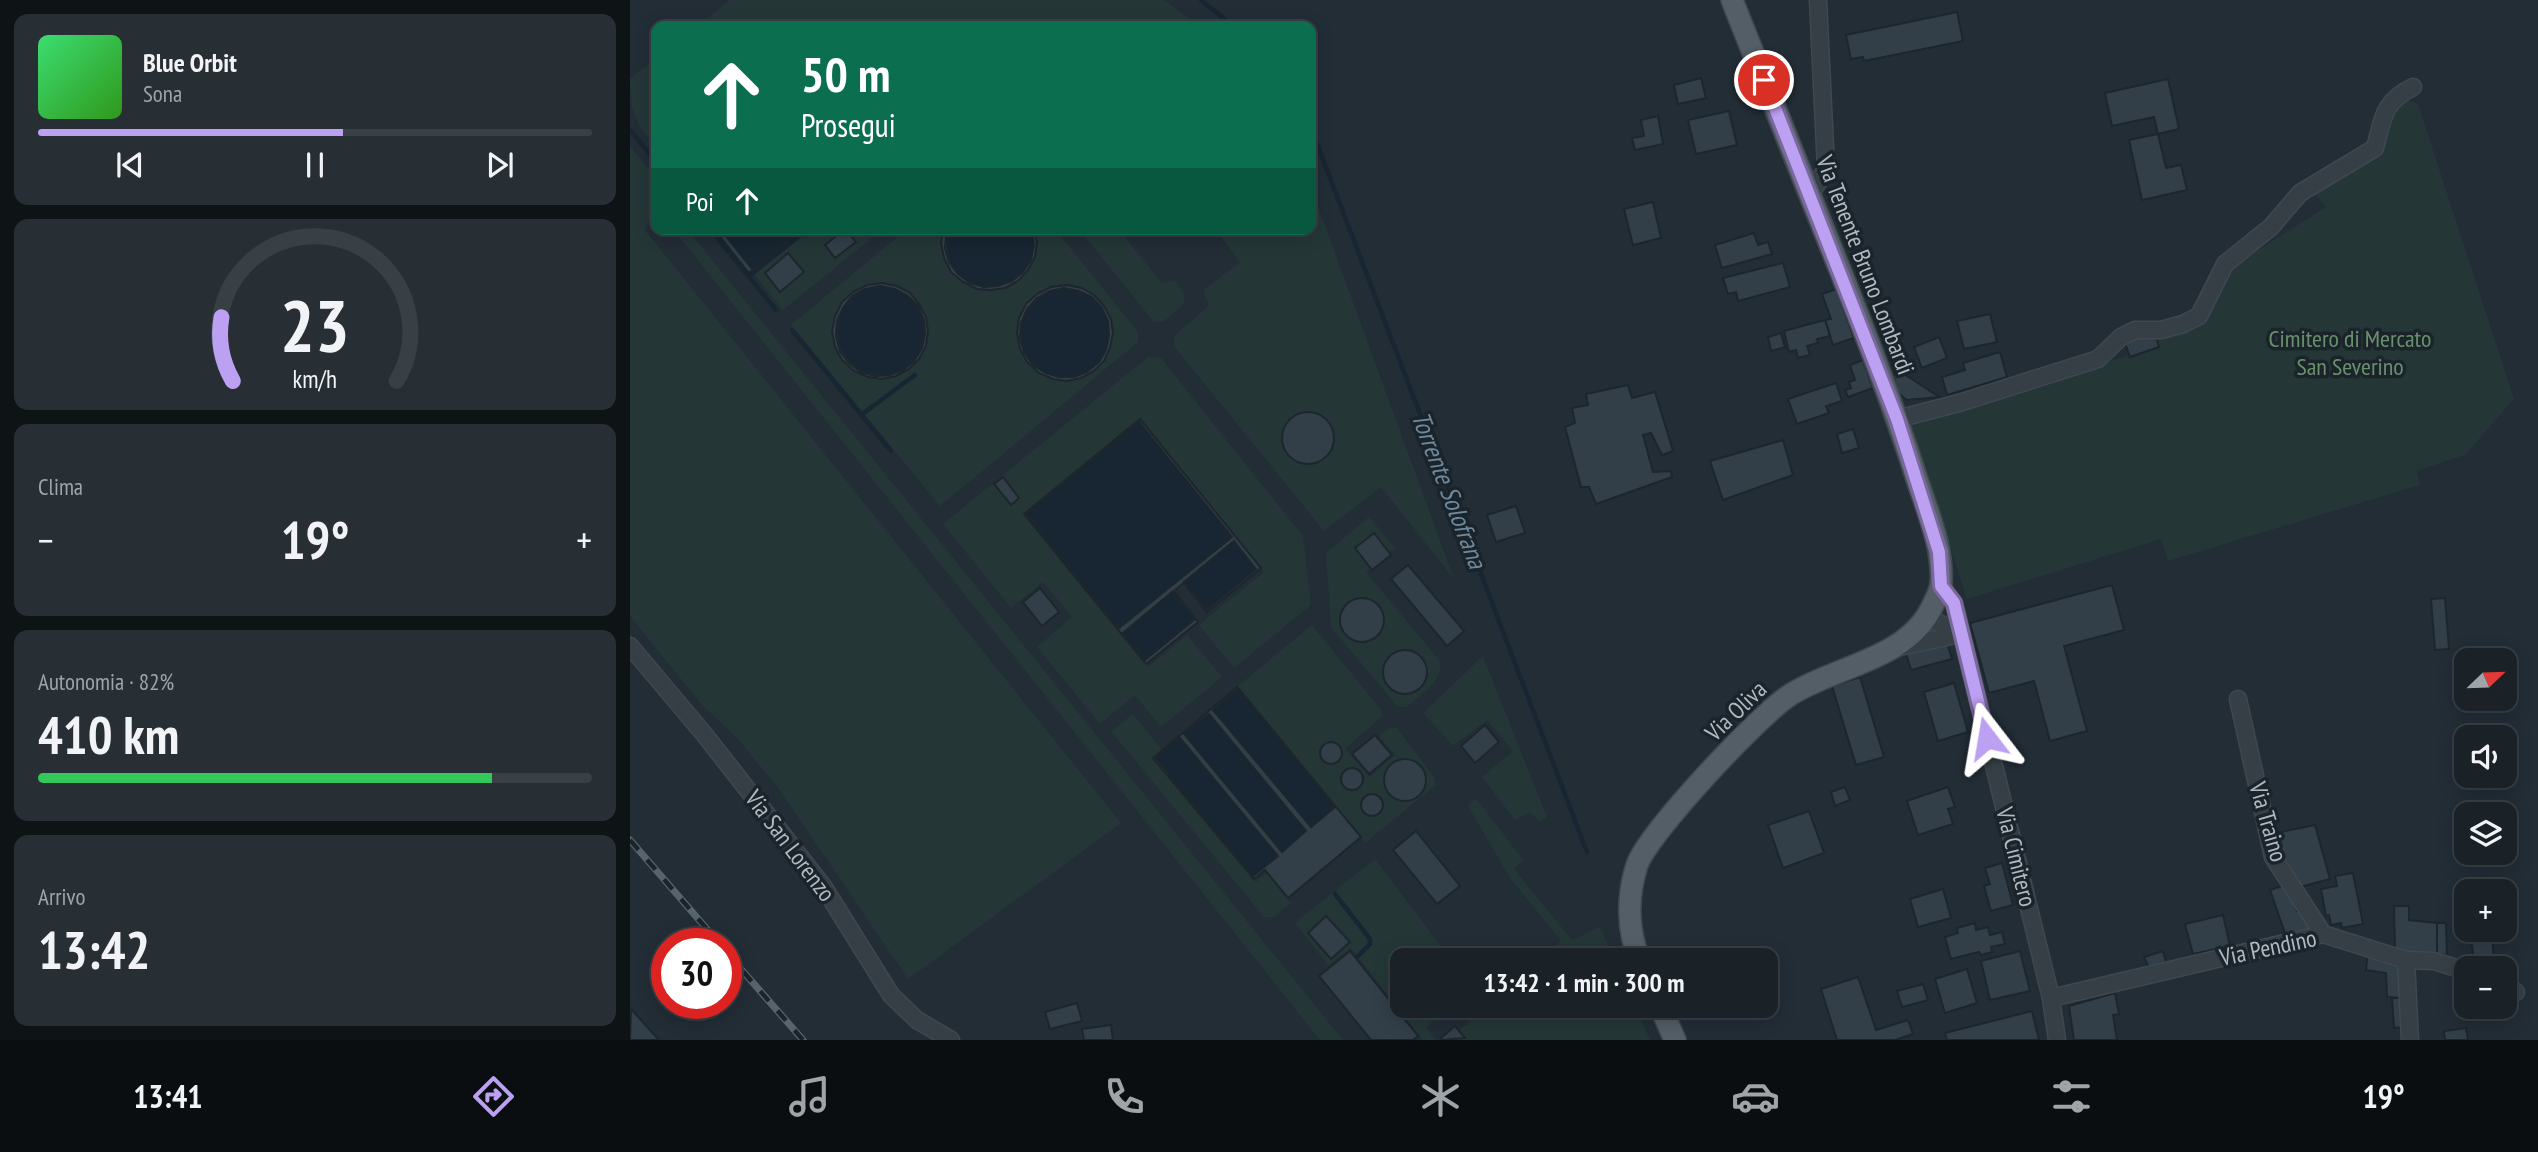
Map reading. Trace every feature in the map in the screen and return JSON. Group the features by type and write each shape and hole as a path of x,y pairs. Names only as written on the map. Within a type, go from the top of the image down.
{"main road":[{"name":"Via Tenente Bruno Lombardi","path":"1732,0 1897,419 1939,552"},
{"name":"Via Oliva","path":"1634,948 1630,919 1630,891 1638,862 1652,841 1753,727 1789,695 1826,676 1894,648 1912,634 1927,617 1941,586 1939,552"},
{"path":"1665,1018 1675,1040"}],"street":[{"path":"1810,195 1826,169 1818,0"},
{"path":"1897,419 1959,404 2098,359 2120,337 2135,330 2161,330 2199,316 2225,264 2271,227 2300,193 2375,148 2384,111 2403,92 2413,87"},
{"name":"Via Cimitero","path":"1941,586 1954,603 2051,998 2057,1040"},
{"path":"1927,617 1961,634"},
{"path":"1894,648 1961,634"},
{"name":"Via San Lorenzo","path":"630,646 705,734 823,886 891,995 916,1020 951,1040"},
{"name":"Via Traino","path":"2238,699 2273,857 2323,934"},
{"name":"Via Pendino","path":"2051,998 2323,934 2406,960 2434,961 2454,967"},
{"path":"2406,960 2410,1040"}],"green space":[{"path":"730,0 1164,0 1193,21 848,20 703,21"},
{"path":"651,62 651,141 635,116 630,79"},
{"name":"Cimitero di Mercato San Severino","path":"2405,99 2418,104 2514,399 2465,455 2417,471 2420,485 2168,561 2161,539 1967,599 1911,425 2129,355 2124,341 2157,339 2182,331 2227,270 2326,207 2311,189 2380,153 2388,111"},
{"path":"630,146 651,172 651,216 645,230 1121,823 908,979 779,789 737,738 702,705 630,616"},
{"path":"1316,201 1454,579 1381,487 1324,531 1173,345 1175,335 1209,306 1203,290 1240,262 1220,235 1316,235"},
{"path":"678,235 692,235 1343,1040 1320,1040"},
{"path":"724,235 876,235 783,310"},
{"path":"900,235 1060,235 1138,332 1138,342 940,506 791,325"},
{"path":"1084,235 1123,235 1162,283 1174,281 1185,294 1184,304 1164,321 1154,322"},
{"path":"1148,357 1161,358 1303,536 1311,605 1234,668 1199,625 1264,572 1140,420 1024,514 1148,667 1187,635 1222,677 1161,727 1135,695 1100,724 1037,647 1072,617 1043,582 1011,608 943,524"},
{"path":"1369,517 1395,548 1366,572 1439,660 1436,680 1407,707 1398,707 1331,627 1326,553"},
{"path":"1312,625 1382,711 1382,716 1345,749 1370,777 1395,755 1379,736 1389,728 1397,728 1434,777 1436,785 1365,843 1238,686"},
{"path":"1483,656 1547,817 1540,822 1530,812 1515,820 1482,777 1513,751 1487,720 1453,746 1423,713"},
{"path":"1133,714 1162,750 1153,758 1256,882 1267,873 1291,903 1274,917 1264,917 1111,731"},
{"path":"1474,799 1479,802 1523,860 1514,869 1572,940 1600,927 1609,948 1553,948 1561,941 1510,878 1468,806"},
{"path":"1375,859 1442,948 1390,948 1390,998 1351,948 1328,965 1295,923"},
{"path":"1406,1018 1437,1018 1426,1027 1436,1040 1423,1040"},
{"path":"1473,1018 1640,1018 1650,1040 1448,1040"}],"water":[{"path":"725,235 794,235 752,269"},
{"path":"947,235 1032,235 1032,253 1024,271 1009,282 991,287 973,284 958,274 948,256"},
{"path":"872,287 890,287 906,294 918,306 925,322 925,340 918,356 906,368 890,375 872,375 856,368 844,356 837,340 837,322 844,306 856,294"},
{"path":"1056,289 1074,289 1090,296 1102,308 1109,324 1109,342 1102,358 1090,370 1074,377 1056,377 1040,370 1028,358 1021,342 1021,324 1028,308 1040,296"},
{"path":"1139,422 1232,537 1119,628 1026,514"},
{"path":"1234,541 1256,569 1207,609 1184,582"},
{"path":"1172,592 1195,619 1145,660 1123,633"},
{"path":"1238,689 1335,807 1311,827 1213,710"},
{"path":"1209,714 1306,831 1282,852 1184,734"},
{"path":"1180,738 1278,856 1253,876 1156,758"}],"building":[{"path":"1957,12 1963,41 1864,61 1863,57 1851,59 1846,35"},
{"path":"1701,78 1706,98 1678,104 1674,85"},
{"path":"2168,79 2179,129 2158,134 2154,117 2112,126 2105,93"},
{"path":"1729,111 1737,145 1696,154 1688,120"},
{"path":"1658,116 1663,144 1635,150 1632,138 1644,136 1641,120"},
{"path":"2158,134 2166,168 2181,165 2187,190 2142,200 2129,140"},
{"path":"1653,202 1661,238 1633,245 1624,209"},
{"path":"1754,233 1758,245 1768,242 1772,254 1722,268 1715,245"},
{"path":"719,235 725,235 752,269 795,236 749,273"},
{"path":"838,235 850,235 856,242 835,258 825,245"},
{"path":"942,235 946,235 945,248 949,262 958,274 970,283 984,287 1012,281 1023,272 1031,260 1033,235 1036,235 1037,243 1035,257 1018,281 1005,288 991,290 977,289 951,272 941,243"},
{"path":"788,253 804,272 780,292 765,273"},
{"path":"1783,263 1790,287 1738,301 1736,292 1728,294 1723,278"},
{"path":"882,283 897,286 910,293 926,317 926,346 909,369 896,376 882,379 854,371 842,360 835,347 832,331 842,302 867,285","holes":["880,286 895,289 918,306 924,320 922,348 914,361 903,370 890,375 875,376 861,372 849,363 840,351 836,336 837,321 852,296 865,289"]},
{"path":"1067,285 1082,288 1094,295 1111,319 1113,333 1104,361 1081,378 1067,381 1039,373 1027,362 1020,349 1017,333 1019,318 1026,304 1051,287","holes":["1064,288 1092,297 1102,308 1108,321 1106,350 1099,362 1087,372 1074,377 1059,377 1046,373 1033,365 1024,352 1020,338 1021,323 1027,309 1037,298"]},
{"path":"1836,289 1854,338 1833,345 1825,320 1831,319 1822,294"},
{"path":"1990,314 1997,342 1964,349 1957,321"},
{"path":"1825,320 1830,336 1817,339 1818,343 1807,346 1810,355 1798,358 1796,350 1789,352 1784,331"},
{"path":"2154,331 2159,347 2130,357 2124,341"},
{"path":"1781,333 1785,347 1771,351 1768,337"},
{"path":"1939,337 1947,358 1922,368 1914,347"},
{"path":"2000,352 2007,377 1947,395 1942,377 1965,370 1963,363"},
{"path":"1863,360 1873,388 1848,397 1845,390 1851,388 1849,382 1855,380 1850,365"},
{"path":"1898,370 1939,397 1907,400 1898,393 1893,375"},
{"path":"1836,383 1842,401 1826,406 1829,413 1797,424 1788,399"},
{"path":"1628,385 1632,398 1655,392 1673,451 1662,455 1651,433 1643,435 1653,472 1671,471 1672,477 1596,504 1589,487 1581,487 1565,427 1575,423 1572,408 1588,405 1586,394"},
{"path":"1308,412 1318,414 1326,420 1332,428 1332,448 1326,456 1318,462 1308,464 1298,462 1290,456 1284,448 1282,438 1284,428 1290,420 1298,414"},
{"path":"1140,419 1261,568 1207,612 1184,583 1174,591 1198,622 1146,664 1024,514","holes":["1139,422 1232,537 1119,628 1026,514","1234,541 1256,569 1207,609 1184,582","1172,592 1195,619 1145,660 1123,633"]},
{"path":"1853,429 1859,448 1842,453 1837,434"},
{"path":"1783,440 1793,475 1723,500 1710,461"},
{"path":"1003,477 1019,498 1011,505 994,484"},
{"path":"1516,506 1525,533 1496,542 1487,515"},
{"path":"1374,533 1391,555 1372,570 1355,548"},
{"path":"1408,565 1464,631 1447,646 1391,579"},
{"path":"2112,585 2124,630 2064,646 2087,731 2050,741 2034,681 1989,693 1970,623"},
{"path":"1040,588 1059,612 1042,626 1023,602"},
{"path":"1362,598 1371,599 1378,604 1383,611 1383,629 1378,636 1371,641 1362,642 1353,641 1346,636 1341,629 1340,620 1341,611 1346,604 1353,599"},
{"path":"2445,598 2449,649 2435,650 2431,599"},
{"path":"1947,643 1952,659 1911,670 1906,654"},
{"path":"1405,650 1414,651 1421,656 1426,663 1426,681 1421,688 1414,693 1405,694 1396,693 1389,688 1384,681 1383,672 1384,663 1389,656 1396,651"},
{"path":"1860,677 1884,757 1856,765 1832,686"},
{"path":"1954,683 1968,732 1938,741 1924,692"},
{"path":"1237,687 1361,837 1288,898 1265,870 1254,879 1153,758","holes":["1238,689 1335,807 1311,827 1213,710","1209,714 1306,831 1282,852 1184,734","1180,738 1278,856 1253,876 1156,758"]},
{"path":"1485,725 1499,742 1475,763 1461,746"},
{"path":"1375,735 1392,755 1369,774 1352,754"},
{"path":"1327,742 1335,742 1342,749 1342,757 1335,764 1327,764 1320,757 1320,749"},
{"path":"1405,759 1420,765 1426,780 1420,795 1405,801 1390,795 1384,780 1390,765"},
{"path":"1348,768 1356,768 1363,775 1363,783 1356,790 1348,790 1341,783 1341,775"},
{"path":"1845,787 1850,800 1835,806 1831,792"},
{"path":"1948,787 1955,807 1948,809 1953,824 1918,835 1907,801"},
{"path":"1368,794 1376,794 1383,801 1383,809 1376,816 1368,816 1361,809 1361,801"},
{"path":"1809,811 1824,853 1783,868 1768,825"},
{"path":"2315,825 2330,879 2300,887 2279,860 2271,834"},
{"path":"1416,831 1460,886 1437,904 1393,850"},
{"path":"2002,863 2013,905 1991,911 1984,886 1990,884 1985,868"},
{"path":"2353,873 2363,924 2342,928 2341,923 2331,925 2329,915 2326,916 2321,889 2337,886 2335,876"},
{"path":"2285,885 2297,911 2300,910 2311,928 2286,936 2270,890"},
{"path":"1943,889 1951,918 1918,927 1910,899"},
{"path":"2394,906 2409,906 2409,920 2437,923 2437,959 2395,951"},
{"path":"2223,915 2230,946 2193,954 2185,924"},
{"path":"1326,916 1350,942 1331,959 1308,933"},
{"path":"1975,923 1976,930 1988,927 1990,935 2002,932 2005,944 1991,947 1992,952 1981,955 1979,952 1951,959 1945,937 1958,933 1957,928"},
{"path":"2437,923 2446,923 2447,955 2437,954"},
{"path":"2471,942 2492,942 2494,956 2474,956"},
{"path":"1350,951 1390,1001 1390,1018 1404,1018 1418,1036 1413,1040 1371,1040 1319,976"},
{"path":"2020,951 2030,991 1990,1000 1981,961"},
{"path":"2163,951 2166,962 2159,964 2160,970 2151,972 2144,957"},
{"path":"2368,952 2403,966 2403,998 2387,997 2386,973 2366,970"},
{"path":"1967,969 1977,1003 1945,1013 1935,979"},
{"path":"1858,977 1876,1030 1908,1020 1913,1034 1895,1040 1837,1040 1821,989"},
{"path":"1923,984 1928,1000 1902,1007 1897,991"},
{"path":"2115,993 2119,1014 2113,1015 2117,1040 2074,1040 2069,1006"},
{"path":"2392,998 2403,998 2404,1027 2394,1028"},
{"path":"1077,1003 1082,1021 1050,1029 1045,1012"},
{"path":"631,1009 659,1040 630,1040"},
{"path":"2032,1011 2039,1040 1947,1040 1945,1033"},
{"path":"1111,1025 1113,1040 1084,1040 1082,1029"},
{"path":"1455,1026 1465,1038 1442,1040 1441,1038"},
{"path":"2466,1028 2468,1040 2445,1040 2444,1031"}],"waterway":[{"name":"Torrente Solofrana","path":"1201,0 1227,21"},
{"path":"630,130 651,156"},
{"name":"Torrente Solofrana","path":"1316,141 1587,852"},
{"path":"715,235 776,310"},
{"path":"749,276 800,235"},
{"path":"792,330 891,451"},
{"path":"861,415 915,375"},
{"path":"1335,894 1370,939 1370,944 1356,958"}],"railway":[{"path":"630,840 706,928"},
{"path":"742,970 803,1040"}],"route":[{"path":"1764,80 1897,419 1939,552 1941,586 1954,603 1987,738"}]}
